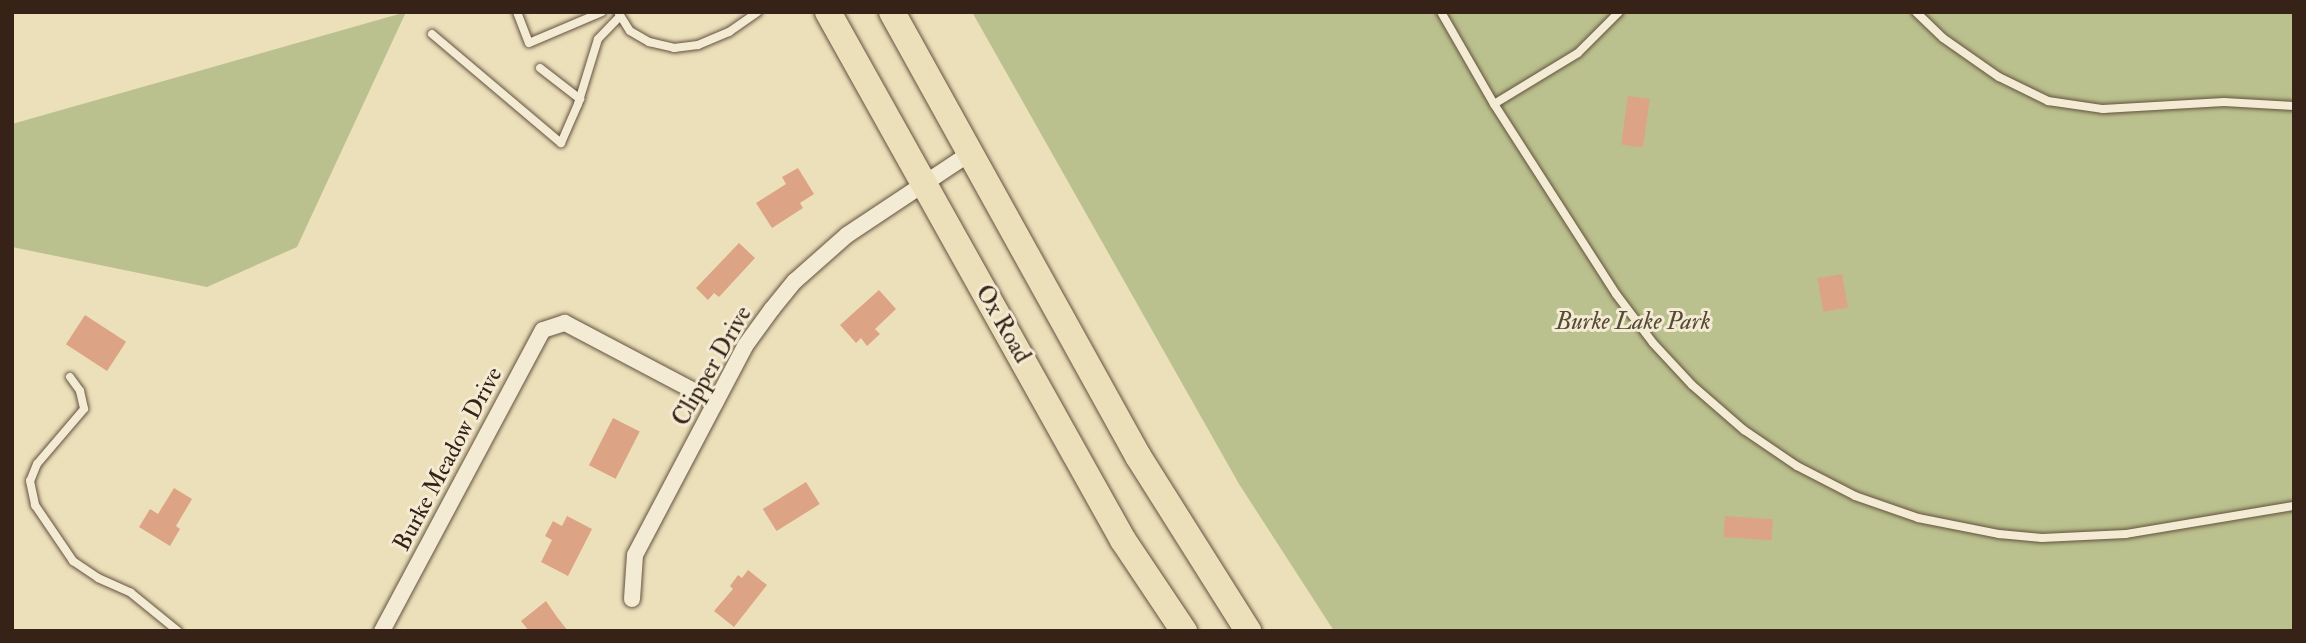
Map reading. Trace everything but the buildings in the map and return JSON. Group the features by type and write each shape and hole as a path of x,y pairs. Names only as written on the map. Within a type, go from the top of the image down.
{"highway":[{"name":"Ox Road","path":"828,12 1123,540 1184,631"},
{"path":"892,12 1138,456 1248,631"}],"street":[{"name":"Clipper Drive","path":"632,599 635,555 745,346 795,281 847,235 969,153"},
{"name":"Burke Meadow Drive","path":"382,631 543,330 565,323 715,402"}],"lane":[{"path":"517,12 529,43 602,12"},
{"path":"432,34 561,143 580,99 598,39 619,14 630,31 649,42 674,48 698,46 729,32 758,12"},
{"path":"1441,12 1494,104 1616,294 1653,343 1725,415 1797,467 1823,481 1918,518 1973,530 2042,537 2126,534 2294,506"},
{"path":"1494,104 1578,53 1619,12"},
{"path":"1916,12 1943,38 1999,78 2048,101 2103,109 2235,102 2294,106"},
{"path":"540,68 580,99"},
{"path":"70,377 80,391 84,409 37,464 30,481 35,505 73,561 98,578 131,593 178,631"}],"green space":[{"path":"406,12 297,247 207,287 12,247 12,124"},
{"name":"Burke Lake Park","path":"972,12 2294,12 2294,631 1334,631 1239,484"}]}
